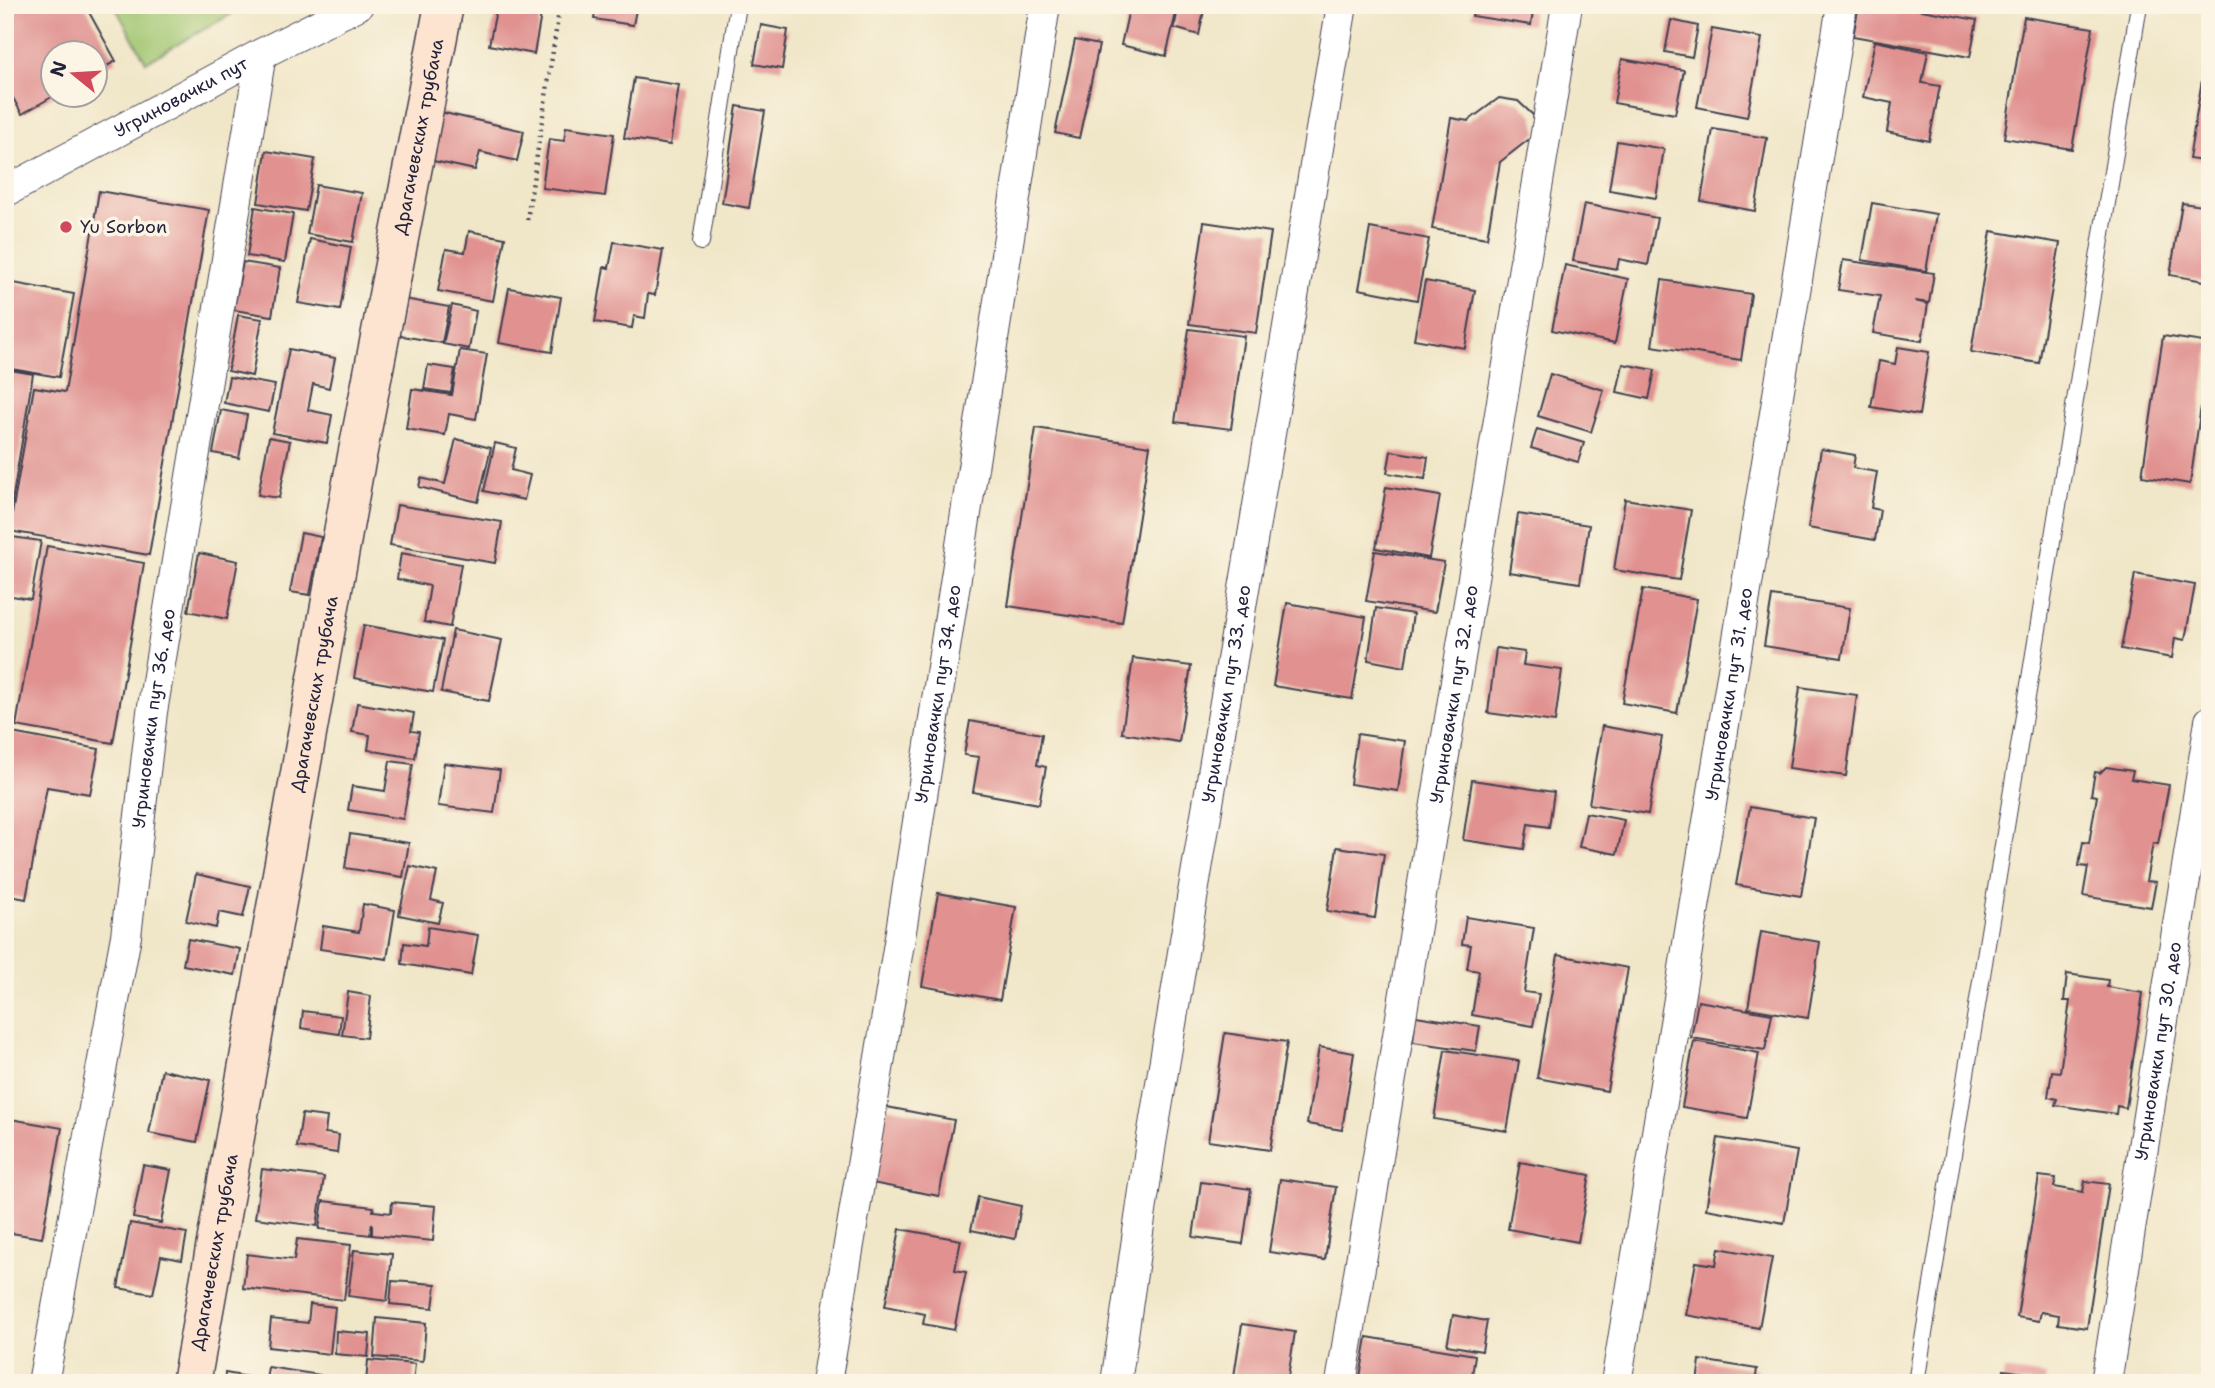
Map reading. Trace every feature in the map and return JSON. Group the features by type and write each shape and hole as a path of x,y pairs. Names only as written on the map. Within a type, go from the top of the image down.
{"street":[{"name":"Угриновачки пут","path":"5,192 261,54 358,5"},
{"name":"Драгачевских трубача","path":"191,1383 354,477 444,5"},
{"name":"Угриновачки пут 34. део","path":"826,1383 901,932 1045,5"},
{"name":"Угриновачки пут 33. део","path":"1116,1383 1151,1143 1342,5"},
{"name":"Угриновачки пут 32. део","path":"1341,1383 1567,5"},
{"name":"Угриновачки пут 31. део","path":"1616,1383 1842,5"},
{"name":"Угриновачки пут 36. део","path":"43,1383 126,936 152,712 261,54"},
{"name":"Угриновачки пут 30. део","path":"2106,1383 2210,721"}],"lane":[{"path":"701,242 738,5"},
{"path":"1916,1383 2139,5"}],"path":[{"path":"527,220 560,5"}],"green space":[{"path":"114,5 226,5 231,14 146,62"}],"building":[{"path":"5,5 85,5 103,38 38,38 38,105 22,114 5,84"},
{"path":"497,5 542,9 534,54 489,45"},
{"path":"596,5 637,5 633,25 594,19"},
{"path":"1079,5 1098,5 1095,14 1077,10"},
{"path":"1130,5 1177,9 1166,56 1121,45"},
{"path":"1179,5 1205,5 1199,35 1174,28"},
{"path":"1474,5 1534,5 1531,25 1472,16"},
{"path":"1859,5 1894,5 1977,20 1970,57 1853,36"},
{"path":"1934,5 1956,5 1955,10"},
{"path":"2024,17 2093,28 2072,149 2004,138"},
{"path":"1671,20 1698,26 1692,57 1665,52"},
{"path":"761,25 788,30 782,69 754,64"},
{"path":"1712,29 1762,38 1747,117 1697,107"},
{"path":"1075,40 1099,45 1079,138 1055,133"},
{"path":"1875,41 1928,52 1922,83 1940,86 1929,141 1887,132 1892,103 1863,97"},
{"path":"2208,41 2210,42 2210,61 2205,60"},
{"path":"108,47 116,61 108,65"},
{"path":"1622,59 1684,70 1675,114 1614,103"},
{"path":"2204,68 2210,69 2210,162 2189,159"},
{"path":"634,78 679,85 670,145 624,138"},
{"path":"1499,98 1518,101 1533,115 1537,133 1500,162 1487,238 1432,229 1451,118 1468,121"},
{"path":"737,106 765,111 749,208 722,203"},
{"path":"440,112 524,131 517,161 480,152 475,170 429,160"},
{"path":"566,127 614,134 605,196 542,188 549,139 564,141"},
{"path":"1713,129 1767,138 1755,211 1701,201"},
{"path":"1617,141 1664,149 1656,198 1609,190"},
{"path":"266,151 315,159 306,211 258,203"},
{"path":"316,185 362,193 353,242 307,234"},
{"path":"99,191 209,210 149,555 9,531 34,387 65,392"},
{"path":"1872,203 1936,214 1926,271 1862,260"},
{"path":"2182,203 2210,207 2210,282 2170,275"},
{"path":"1584,204 1657,218 1648,265 1619,259 1617,269 1573,261"},
{"path":"255,207 293,214 285,262 247,256"},
{"path":"1204,222 1271,232 1256,333 1189,324"},
{"path":"1370,228 1429,239 1417,300 1359,289"},
{"path":"469,231 505,238 493,301 438,291 446,249 465,252"},
{"path":"1991,231 2060,243 2039,363 1971,352"},
{"path":"310,239 351,247 340,310 298,303"},
{"path":"614,242 663,250 655,295 648,294 645,318 634,316 632,328 595,322 604,267 609,268"},
{"path":"1843,260 1934,273 1929,303 1915,301 1928,304 1922,341 1873,333 1880,296 1838,290"},
{"path":"243,262 280,268 272,316 234,310"},
{"path":"1565,265 1628,279 1615,343 1552,330"},
{"path":"1662,280 1751,294 1741,360 1652,346"},
{"path":"1425,281 1475,290 1465,348 1414,339"},
{"path":"8,282 74,294 59,377 5,368"},
{"path":"509,288 561,297 552,352 499,343"},
{"path":"404,299 449,307 442,343 397,335"},
{"path":"452,305 476,311 469,349 443,344"},
{"path":"238,315 262,319 252,376 228,371"},
{"path":"1189,329 1244,336 1231,429 1175,422"},
{"path":"2163,336 2210,343 2190,484 2142,476"},
{"path":"1898,347 1929,352 1919,415 1871,407 1879,361 1895,364"},
{"path":"289,349 335,358 329,388 313,384 308,410 332,415 327,443 272,433"},
{"path":"460,350 487,354 476,419 449,414 445,435 406,429 412,389 452,395"},
{"path":"1623,364 1655,370 1649,399 1617,392"},
{"path":"428,365 455,369 451,393 424,389"},
{"path":"5,369 33,374 7,532 5,532"},
{"path":"1550,374 1604,390 1591,432 1538,416"},
{"path":"229,377 275,385 269,412 224,403"},
{"path":"221,410 247,415 239,458 213,453"},
{"path":"1036,428 1150,446 1122,623 1008,606"},
{"path":"1537,429 1584,443 1578,462 1531,448"},
{"path":"269,437 290,441 279,498 258,495"},
{"path":"456,439 491,448 478,502 419,487 421,478 445,484"},
{"path":"495,443 516,448 511,470 530,475 524,500 484,491"},
{"path":"1821,449 1855,455 1853,468 1877,472 1871,508 1880,510 1875,540 1808,528"},
{"path":"1391,451 1428,457 1425,479 1387,473"},
{"path":"1386,487 1440,496 1429,558 1376,548"},
{"path":"1625,499 1691,510 1679,580 1614,570"},
{"path":"397,505 502,522 495,563 390,545"},
{"path":"1518,514 1589,525 1580,583 1509,572"},
{"path":"301,533 321,537 310,595 290,592"},
{"path":"5,536 41,541 31,599 5,595"},
{"path":"47,546 144,563 113,743 16,726"},
{"path":"1375,551 1444,562 1435,612 1366,601"},
{"path":"199,553 238,561 227,619 188,611"},
{"path":"401,553 461,564 450,627 424,622 430,586 397,579"},
{"path":"2135,574 2195,585 2185,640 2175,638 2172,658 2121,649"},
{"path":"1643,589 1697,599 1677,713 1622,703"},
{"path":"1772,596 1850,608 1842,658 1764,646"},
{"path":"1287,603 1366,617 1352,699 1273,686"},
{"path":"1376,608 1413,614 1405,667 1368,660"},
{"path":"364,625 443,640 433,692 354,678"},
{"path":"453,630 502,640 489,701 441,692"},
{"path":"1496,648 1525,652 1523,665 1562,670 1555,722 1488,713"},
{"path":"1133,658 1191,666 1179,742 1122,733"},
{"path":"1800,687 1857,695 1846,776 1789,768"},
{"path":"357,703 414,713 411,731 419,732 415,758 368,750 370,735 352,732"},
{"path":"970,721 1042,734 1037,765 1046,767 1039,804 973,792 979,757 964,755"},
{"path":"1602,726 1662,737 1648,814 1589,804"},
{"path":"12,733 99,749 90,794 47,787 26,899 5,895 5,771"},
{"path":"1357,734 1405,741 1398,791 1350,784"},
{"path":"390,761 413,764 403,819 348,810 352,786 385,791"},
{"path":"444,763 500,770 494,813 438,806"},
{"path":"2106,767 2133,771 2131,779 2169,785 2158,844 2153,843 2146,881 2156,882 2151,907 2083,896 2088,867 2079,866 2083,842 2089,843 2097,796 2091,795 2095,772 2100,773"},
{"path":"1472,780 1554,792 1549,827 1528,824 1524,849 1463,840"},
{"path":"1750,807 1814,818 1801,896 1736,885"},
{"path":"1586,813 1624,820 1617,854 1579,847"},
{"path":"350,834 409,843 403,877 345,868"},
{"path":"1337,847 1384,854 1375,918 1327,911"},
{"path":"410,866 437,872 431,900 443,903 438,923 399,915"},
{"path":"196,874 250,886 243,917 219,912 216,928 186,921"},
{"path":"938,893 1016,907 1000,1000 922,986"},
{"path":"363,904 395,910 387,959 320,949 323,926 359,932"},
{"path":"1466,917 1534,928 1524,992 1539,994 1533,1026 1472,1015 1479,971 1467,969 1471,945 1462,944"},
{"path":"428,927 478,935 471,975 402,964 404,943 426,946"},
{"path":"1761,932 1820,942 1808,1018 1748,1008"},
{"path":"188,939 240,949 235,975 183,965"},
{"path":"1558,955 1628,968 1607,1091 1537,1078"},
{"path":"2067,974 2108,980 2107,987 2143,993 2126,1108 2117,1106 2116,1114 2055,1105 2057,1099 2048,1097 2052,1071 2060,1072 2070,1001 2064,1001"},
{"path":"348,992 371,996 366,1038 342,1035"},
{"path":"1698,1001 1772,1014 1765,1050 1691,1038"},
{"path":"303,1011 341,1016 339,1034 301,1028"},
{"path":"1416,1016 1480,1026 1476,1051 1413,1042"},
{"path":"1225,1033 1287,1042 1270,1150 1208,1141"},
{"path":"1694,1041 1759,1053 1747,1118 1682,1107"},
{"path":"1319,1047 1354,1053 1342,1130 1307,1124"},
{"path":"1445,1050 1519,1061 1507,1131 1434,1119"},
{"path":"162,1070 210,1080 197,1142 149,1133"},
{"path":"887,1107 954,1120 939,1196 872,1183"},
{"path":"302,1114 327,1117 325,1133 339,1135 337,1153 297,1147"},
{"path":"5,1118 62,1128 42,1238 5,1232"},
{"path":"1718,1138 1797,1151 1784,1223 1706,1209"},
{"path":"1520,1162 1590,1175 1578,1242 1508,1229"},
{"path":"143,1165 171,1170 161,1223 133,1218"},
{"path":"262,1169 324,1177 317,1226 255,1218"},
{"path":"2039,1176 2056,1178 2054,1187 2083,1192 2085,1181 2109,1184 2087,1328 2058,1324 2059,1315 2041,1312 2039,1321 2017,1317"},
{"path":"1280,1179 1336,1187 1325,1260 1269,1252"},
{"path":"1201,1182 1251,1189 1243,1244 1193,1237"},
{"path":"978,1197 1021,1206 1015,1239 971,1230"},
{"path":"323,1201 374,1207 373,1211 391,1213 392,1202 436,1206 433,1241 372,1235 372,1223 370,1235 319,1229"},
{"path":"130,1223 187,1233 182,1260 161,1256 153,1294 118,1288"},
{"path":"900,1229 961,1240 955,1270 966,1272 954,1330 923,1324 925,1314 885,1306"},
{"path":"297,1239 351,1245 344,1300 243,1288 247,1254 294,1260"},
{"path":"1719,1248 1772,1258 1759,1328 1686,1315 1696,1262 1716,1265"},
{"path":"354,1250 392,1254 387,1301 348,1296"},
{"path":"392,1281 436,1284 433,1308 390,1304"},
{"path":"310,1304 335,1307 330,1354 268,1347 271,1319 308,1323"},
{"path":"1453,1315 1487,1321 1482,1351 1447,1345"},
{"path":"377,1318 426,1323 423,1361 374,1357"},
{"path":"1242,1324 1295,1332 1287,1383 1233,1383"},
{"path":"336,1331 370,1334 368,1357 335,1354"},
{"path":"1367,1337 1475,1355 1471,1383 1359,1383"},
{"path":"368,1360 415,1364 413,1383 366,1383"},
{"path":"1700,1360 1757,1369 1755,1383 1697,1383"},
{"path":"268,1367 320,1375 319,1383 224,1383 225,1373 266,1380"},
{"path":"2004,1370 2046,1376 2045,1383 2002,1383"}],"place":[{"name":"Yu Sorbon","path":"66,227"}]}
